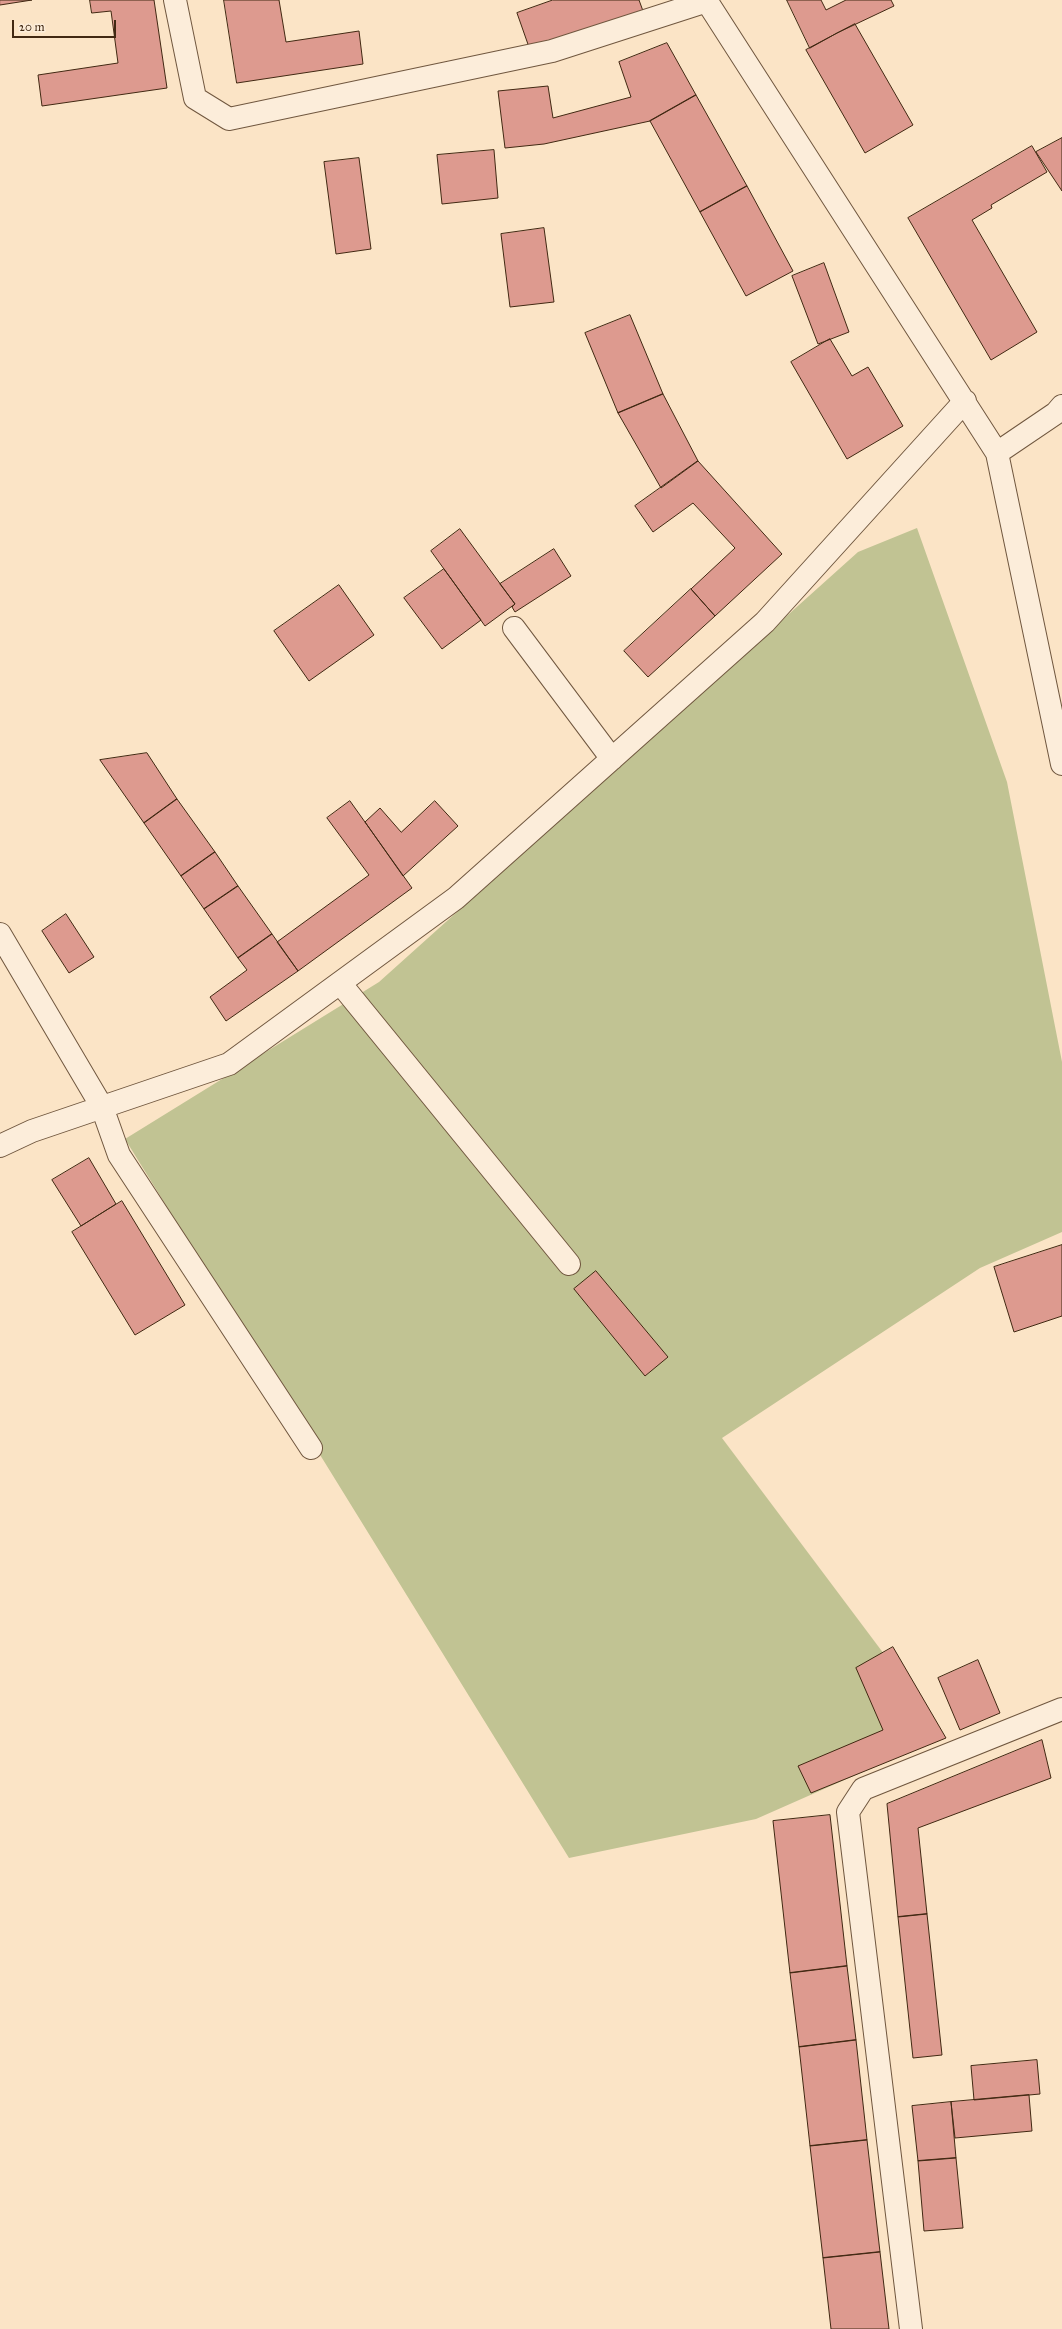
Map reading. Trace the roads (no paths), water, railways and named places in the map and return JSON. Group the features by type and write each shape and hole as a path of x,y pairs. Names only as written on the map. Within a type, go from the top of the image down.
{"street":[{"path":"175,0 195,98 229,119 552,51 707,1 997,453 1062,764"},
{"path":"0,1146 32,1131 229,1064 456,898 765,622 965,401"},
{"path":"997,453 1056,413 1062,406"},
{"path":"514,628 612,759"},
{"path":"0,934 102,1107 119,1155 311,1448"},
{"path":"340,983 569,1264"},
{"path":"911,2329 848,1812 863,1789 1062,1709"}]}
